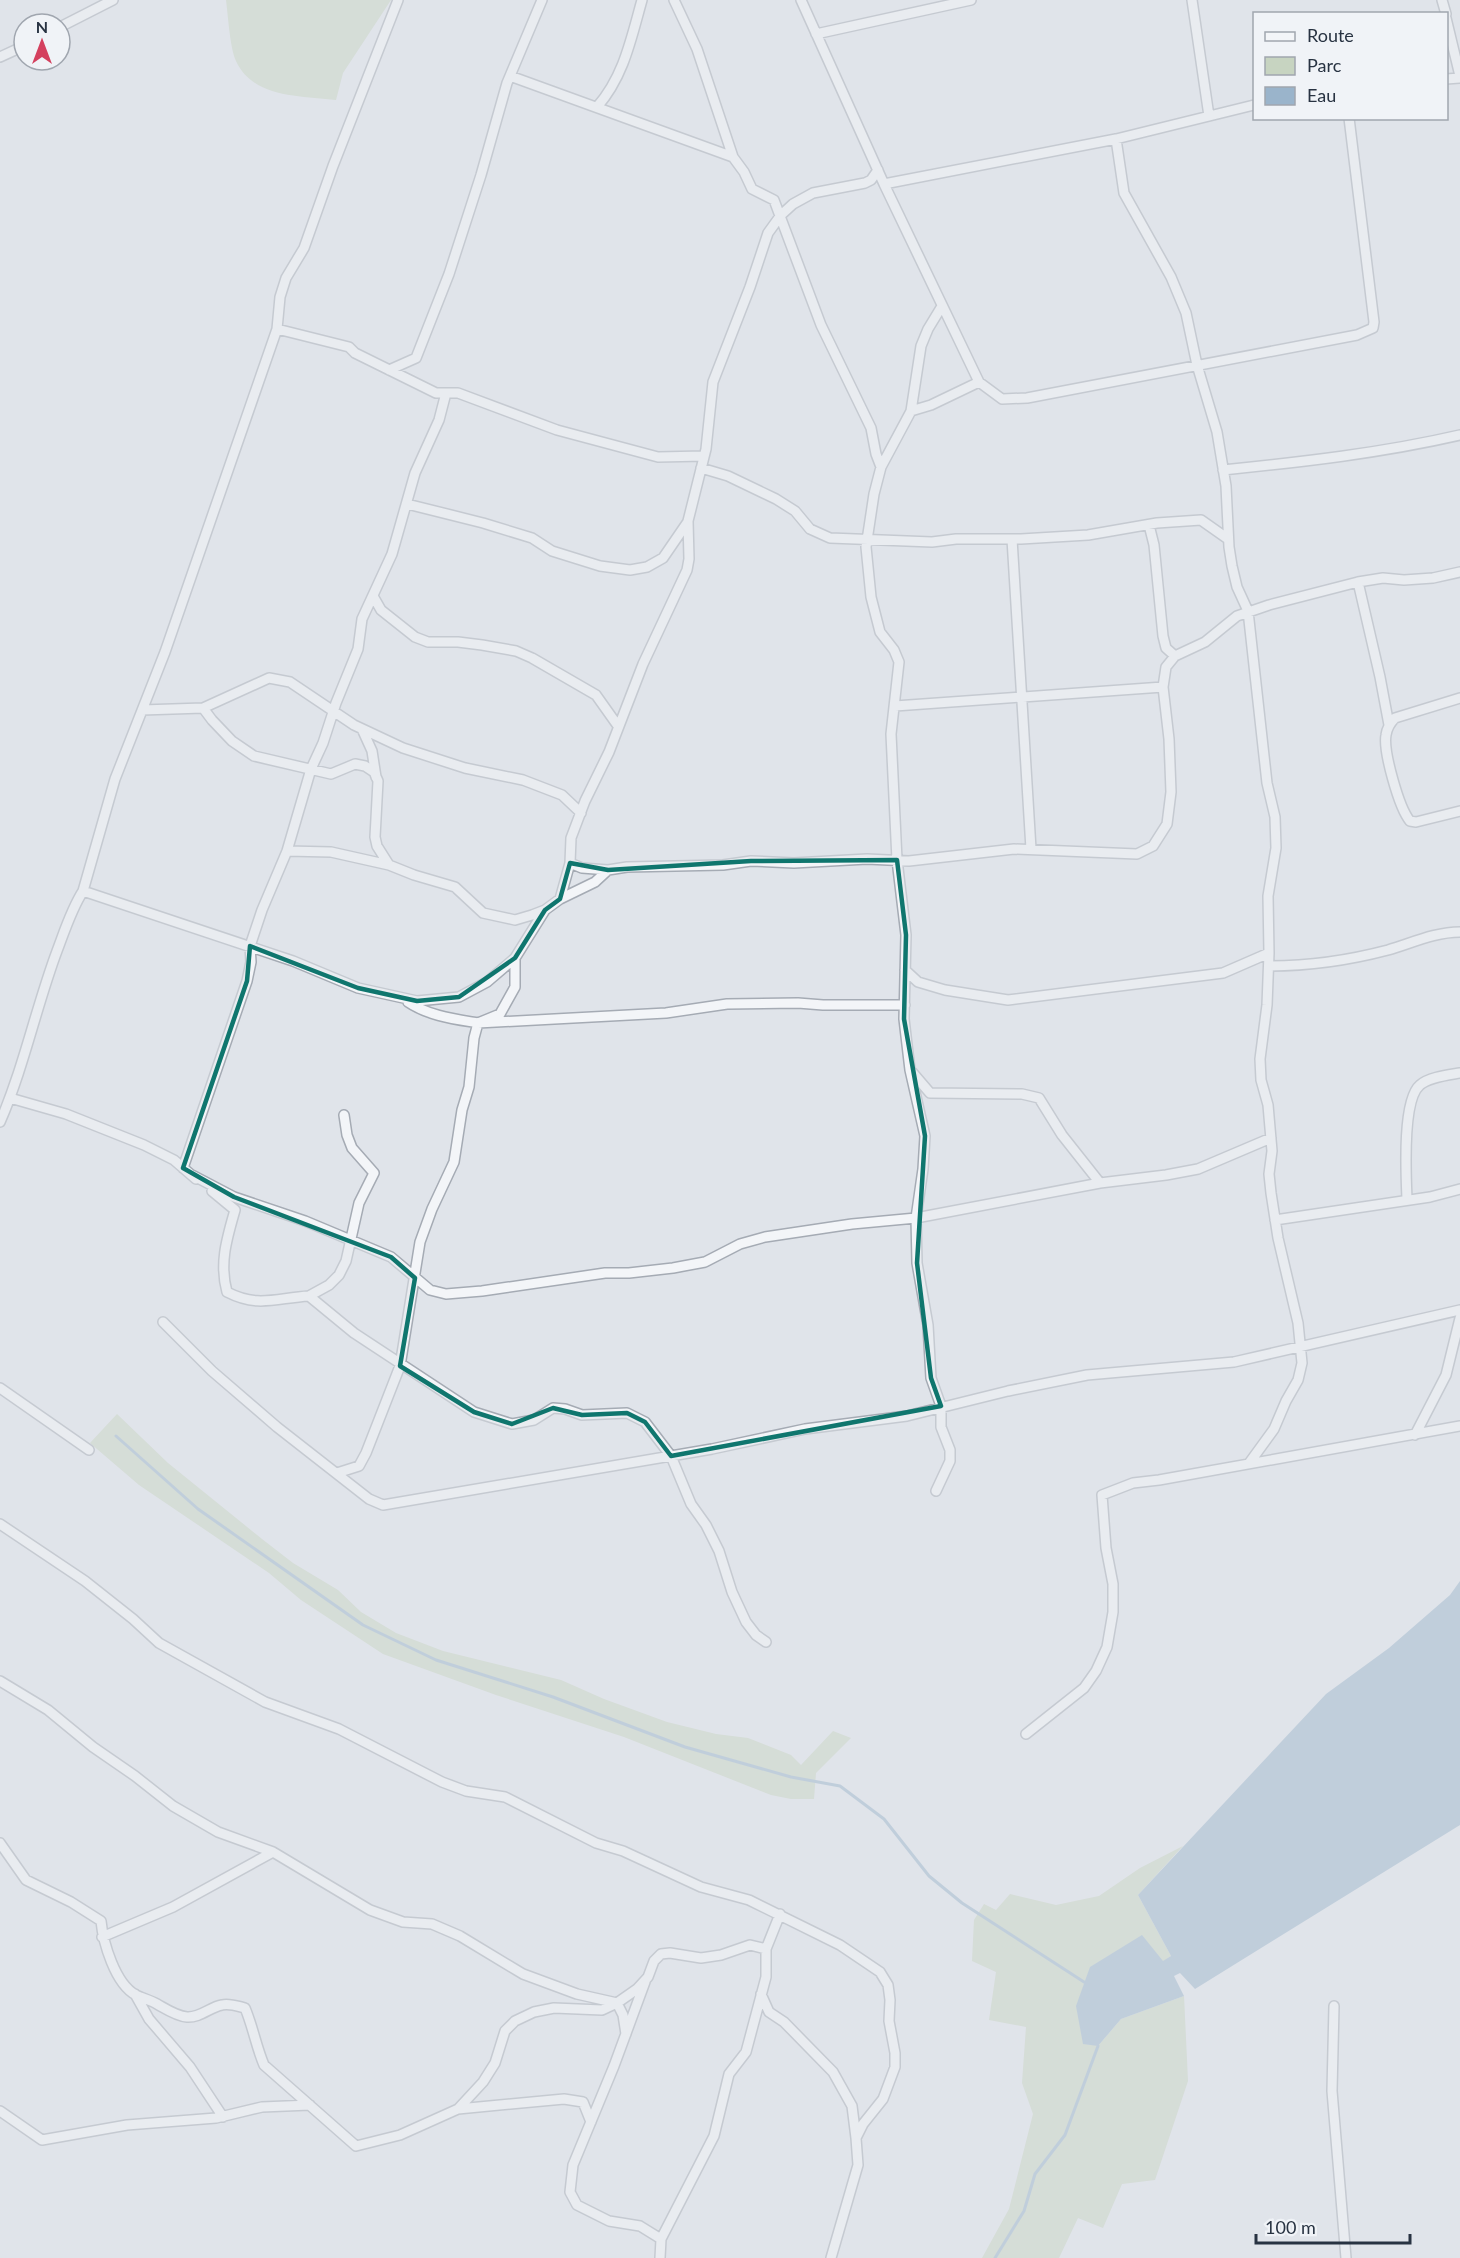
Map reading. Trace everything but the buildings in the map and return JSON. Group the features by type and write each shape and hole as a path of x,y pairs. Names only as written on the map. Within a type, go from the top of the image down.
{"street":[{"path":"72,21 113,0"},
{"path":"0,1122 10,1098 44,987 73,907 83,891 115,779 172,631 277,329 280,297 286,278 304,248 333,166 398,0"},
{"path":"389,370 416,358 449,274 482,175 510,76 542,0"},
{"path":"597,107 610,93 627,57 642,0"},
{"path":"674,0 697,49 733,157 744,172 752,189 774,200 781,215 821,325 871,428 881,467"},
{"path":"801,0 884,184 979,382 1002,399 1012,400 1197,366 1357,335 1372,328 1374,322 1349,120"},
{"path":"816,34 971,0"},
{"path":"1192,0 1209,116"},
{"path":"1448,25 1460,77"},
{"path":"510,76 733,157"},
{"path":"884,184 1116,139 1253,105"},
{"path":"1116,139 1124,193 1171,277 1186,314 1197,366 1217,432 1229,517 1228,539 1237,587 1248,611 1267,783 1275,817 1276,848 1268,896 1269,966 1260,1059 1261,1080 1268,1105 1272,1151 1269,1174 1275,1220 1298,1323 1302,1363 1298,1380 1274,1429 1250,1462"},
{"path":"560,899 570,863 571,838 609,752 647,655 687,570 688,521 704,456 713,382 750,287 768,233 781,215 793,204 813,193 865,183 871,180 878,170"},
{"path":"936,1491 951,1461 950,1450 941,1427 941,1406 932,1378 928,1325 917,1263 916,1218 925,1136 910,1070 904,1005 906,935 897,860 891,734 899,662 894,650 879,632 867,565 867,540 881,467 911,411 921,346 927,329 942,306"},
{"path":"277,329 349,347 356,353 436,393 458,393 557,430 658,457 704,456"},
{"path":"911,411 931,405 979,382"},
{"path":"183,1168 247,981 251,962 250,946 262,910 286,851 311,769 358,649 362,619 392,554 415,473 439,420 446,393"},
{"path":"1223,470 1356,454 1460,435"},
{"path":"701,468 728,476 776,499 795,511 810,529 830,538 932,542 956,539 1012,539 1088,535 1149,525 1201,520 1228,539"},
{"path":"406,504 523,535 552,551 600,566 630,570 647,567 663,558 688,521"},
{"path":"1149,525 1154,545 1163,636 1166,648 1175,656"},
{"path":"1012,539 1031,849"},
{"path":"570,863 582,868 608,870 627,867 723,865 750,861 794,863 867,859 909,861 1014,849 1137,855 1153,846 1167,824 1171,792 1169,739 1163,687 1166,667 1175,656 1205,642 1237,616 1248,611 1358,582 1383,578 1404,580 1433,578 1460,572"},
{"path":"1358,582 1389,725"},
{"path":"373,596 381,610 415,637 428,642 458,642 516,651 532,658 597,695 618,726"},
{"path":"142,710 204,708 269,678 290,682 362,729 403,747 465,768 523,780 562,795 581,813"},
{"path":"895,706 1163,687"},
{"path":"1460,699 1395,718 1389,725 1385,736 1396,794 1410,821 1416,822 1460,811"},
{"path":"204,708 232,741 254,756 332,774 355,764 365,766 374,772 377,779"},
{"path":"362,729 372,751 377,779 375,837 377,846 389,865"},
{"path":"286,851 331,852 389,865 455,887 483,913 515,920 545,910 560,899 595,882 608,870"},
{"path":"83,891 250,946 358,988 417,1001 459,997 487,982 515,958 545,910"},
{"path":"1269,966 1302,966 1386,950 1437,935 1460,932"},
{"path":"905,970 918,982 945,990 1008,1000 1223,973 1269,953"},
{"path":"478,1023 500,1014 515,987 515,958"},
{"path":"401,997 420,1010 478,1023 666,1013 727,1004 904,1005"},
{"path":"338,1473 359,1466 400,1365 420,1242 453,1162 462,1110 469,1087 474,1038 478,1023"},
{"path":"910,1070 930,1093 1022,1094 1039,1098 1062,1135 1100,1183"},
{"path":"1407,1199 1406,1146 1411,1094 1421,1083 1460,1073"},
{"path":"10,1098 66,1114 144,1144 174,1160 235,1210 223,1255 223,1276 227,1292 241,1299 259,1302 309,1296 329,1286 339,1275 346,1261 358,1203 374,1173 352,1148 344,1115"},
{"path":"192,1175 234,1197 305,1221 391,1257 430,1290 446,1294 482,1292 605,1273 673,1268 705,1262 740,1244 765,1237 852,1224 916,1218 1100,1183 1198,1169 1271,1138"},
{"path":"1275,1220 1430,1197 1460,1189"},
{"path":"309,1296 354,1334 474,1412 512,1424 534,1420 553,1408 565,1409 582,1415 627,1413 645,1422 671,1456 691,1504 706,1525 719,1551 732,1592 746,1622 756,1635 766,1642"},
{"path":"163,1322 220,1378 276,1427 369,1499 383,1505 671,1456 806,1429 907,1416 941,1406 961,1404 1008,1391 1087,1375 1234,1362 1460,1310"},
{"path":"1415,1435 1446,1375 1460,1318"},
{"path":"0,1388 89,1450"},
{"path":"1026,1734 1084,1689 1096,1671 1107,1647 1113,1612 1113,1584 1106,1548 1102,1495 1133,1483 1460,1426"},
{"path":"0,1524 85,1581 159,1643 266,1702 339,1729 442,1782 466,1791 505,1797 596,1843 623,1851 702,1887 750,1900 840,1945 880,1972 888,1985 889,2020 895,2067 883,2099 863,2124 856,2138"},
{"path":"0,1682 48,1710 93,1747 173,1806 218,1832 273,1852 370,1910 403,1922 432,1924 460,1936 523,1974 577,1994 617,2003"},
{"path":"0,1843 26,1880 71,1902 101,1921 102,1937 125,1985 135,1994 149,2019 190,2067 223,2117"},
{"path":"102,1937 173,1907 273,1852"},
{"path":"660,2258 662,2239 714,2136 729,2074 746,2052 766,1977 766,1949 780,1914"},
{"path":"662,2239 640,2226 609,2221 577,2205 570,2192 573,2165 654,1961 661,1954 670,1953 701,1958 721,1955 750,1946 766,1949"},
{"path":"458,2109 483,2082 495,2063 505,2031 515,2020 534,2012 554,2008 602,2010 638,1989 648,1977"},
{"path":"135,1994 175,2014 189,2017 220,2005 244,2008 254,2028 256,2046 264,2065 356,2146 400,2135 458,2109 564,2099 583,2102 591,2122"},
{"path":"761,1994 769,2012 784,2022 833,2072 852,2106 858,2165 831,2258"},
{"path":"617,2003 626,2034"},
{"path":"1334,2006 1332,2091 1346,2258"},
{"path":"0,2111 42,2140 127,2125 223,2117 262,2107 310,2105"}],"highlighted area":[{"path":"897,860 906,935 904,1019 925,1136 917,1263 931,1378 941,1406 671,1456 645,1422 627,1413 582,1415 553,1408 512,1424 474,1412 400,1366 415,1278 391,1257 234,1197 183,1168 247,981 250,946 358,988 417,1001 459,997 515,958 545,910 560,899 570,863 608,870 751,861"}],"green space":[{"path":"226,0 391,0 343,73 336,100 279,93 266,89 244,73 236,61 232,48"},
{"path":"117,1414 168,1463 262,1539 293,1563 338,1590 361,1612 396,1633 443,1651 561,1680 604,1699 667,1722 716,1734 748,1738 791,1755 801,1765 833,1731 851,1738 816,1773 814,1799 791,1799 771,1795 624,1737 496,1695 383,1654 301,1600 269,1573 139,1485 90,1443"},
{"path":"1183,1846 1138,1895 1171,1956 1163,1962 1142,1936 1098,2046 1121,2019 1184,1996 1188,2081 1155,2180 1122,2184 1103,2228 1078,2218 1059,2258 982,2258 1009,2209 1033,2114 1022,2083 1026,2027 989,2020 996,1972 972,1961 974,1920 984,1904 996,1910 1010,1894 1056,1905 1099,1896 1140,1868"}],"water":[{"path":"1460,1581 1460,1825 1195,1989 1180,1973 1174,1976 1184,1996 1121,2019 1098,2046 1083,2044 1076,2006 1090,1967 1142,1935 1163,1961 1171,1956 1138,1895 1326,1694 1389,1648 1450,1595"}],"waterway":[{"path":"116,1436 198,1509 363,1625 436,1660 553,1697 685,1747 791,1777 840,1786 884,1819 929,1876 962,1903 1084,1982"},
{"path":"995,2258 1024,2211 1035,2174 1065,2135 1098,2046"}]}
